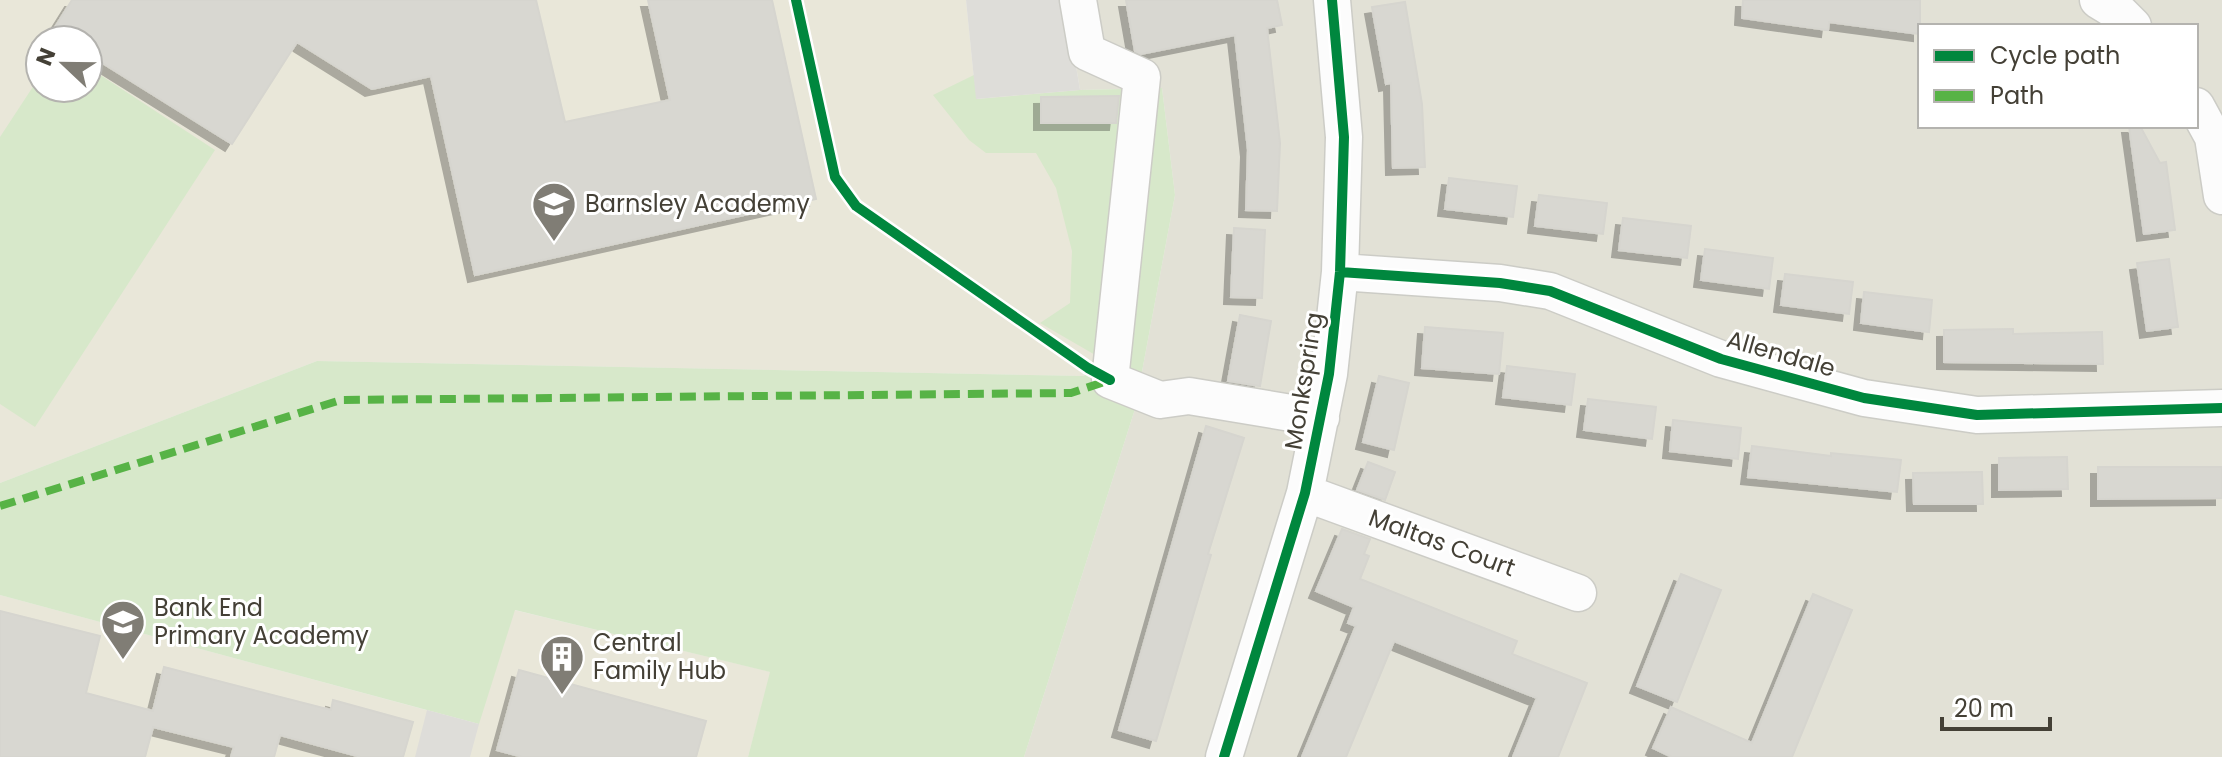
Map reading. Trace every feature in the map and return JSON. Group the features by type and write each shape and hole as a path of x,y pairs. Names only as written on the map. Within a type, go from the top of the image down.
{"street":[{"path":"1078,0 1087,52 1142,77 1110,380 1160,400 1189,396 1321,418"},
{"name":"Monkspring","path":"1224,757 1305,493 1321,418 1340,272 1344,137 1332,0"},
{"path":"2098,0 2131,24"},
{"path":"2198,110 2213,137 2222,196"},
{"name":"Allendale","path":"1340,272 1500,283 1550,291 1721,359 1864,398 1977,415 2222,408"},
{"name":"Maltas Court","path":"1305,493 1578,593"}],"shaded area":[{"name":"Barnsley Academy","path":"0,0 966,0 976,99 1080,90 1097,356 1084,376 317,361 0,483"},
{"path":"966,0 1065,0 1080,90 976,99"},
{"path":"1065,0 2222,0 2222,757 1024,757 1135,409 1175,195 1162,88 1080,90"},
{"path":"0,595 478,724 514,610 771,672 748,757 0,757"},
{"path":"427,710 479,724 470,757 415,757"}],"green space":[{"path":"974,75 977,99 1080,90 1162,88 1175,195 1135,409 1024,757 748,757 770,672 515,610 479,724 0,595 0,483 317,361 1084,376 1097,356 1040,323 1070,303 1072,251 1056,188 1036,153 986,153 969,140 933,95"},
{"path":"104,77 215,150 35,427 0,404 0,137 24,100 24,104 104,104"}],"building":[{"path":"72,0 536,0 565,122 670,100 648,0 772,0 816,199 475,275 431,76 372,89 297,42 232,144 104,64 104,24 57,24"},
{"path":"1126,0 1277,0 1282,25 1267,28 1280,143 1277,211 1246,210 1248,150 1235,35 1141,54 1135,51"},
{"path":"1743,0 1920,0 1918,34 1829,22 1828,30 1742,18"},
{"path":"1405,2 1422,104 1425,167 1393,168 1391,83 1386,84 1372,7"},
{"path":"1119,96 1116,123 1041,123 1041,97"},
{"path":"2129,128 2141,128 2160,163 2166,162 2175,230 2144,234"},
{"path":"1449,178 1517,186 1513,217 1445,209"},
{"path":"1539,195 1607,203 1603,234 1535,226"},
{"path":"1623,218 1691,226 1687,258 1619,250"},
{"path":"1234,228 1265,230 1262,298 1231,297"},
{"path":"1705,249 1773,258 1769,289 1701,280"},
{"path":"2169,259 2178,327 2147,331 2137,263"},
{"path":"1785,274 1853,282 1849,314 1781,305"},
{"path":"1864,292 1932,300 1929,332 1861,323"},
{"path":"1240,315 1271,321 1260,386 1228,381"},
{"path":"1425,327 1503,333 1499,374 1422,368"},
{"path":"2013,329 2013,334 2102,332 2103,364 1944,362 1944,330"},
{"path":"1507,366 1575,374 1571,405 1503,397"},
{"path":"1379,376 1409,383 1394,450 1363,442"},
{"path":"1588,399 1656,407 1652,439 1584,430"},
{"path":"1673,420 1741,428 1738,459 1670,451"},
{"path":"1206,426 1244,438 1156,741 1119,730"},
{"path":"1752,446 1831,456 1831,453 1901,460 1897,492 1748,477"},
{"path":"2067,457 2068,489 1999,490 1999,458"},
{"path":"1368,462 1395,472 1385,500 1357,490"},
{"path":"2098,467 2222,467 2222,498 2098,499"},
{"path":"1982,472 1983,504 1914,504 1913,473"},
{"path":"1342,529 1370,539 1364,554 1369,556 1360,579 1517,641 1512,654 1587,683 1558,757 1513,757 1537,698 1394,641 1346,757 1302,757 1356,626 1348,623 1354,607 1316,591"},
{"path":"1681,574 1721,590 1677,702 1637,686"},
{"path":"1813,594 1852,610 1792,757 1672,757 1653,748 1671,707 1752,743"},
{"name":"Bank End Primary Academy","path":"0,611 100,636 86,693 153,711 164,667 331,710 333,700 413,722 403,757 361,757 280,735 274,757 231,757 234,747 153,727 145,757 0,757"},
{"name":"Central Family Hub","path":"519,670 706,721 696,757 523,757 497,750"}],"marked path":[{"path":"0,506 341,400 1071,393 1110,380"}],"cycle path":[{"path":"796,0 835,177 856,206 1088,368 1110,380"},
{"path":"1224,757 1305,493 1329,374 1340,272 1344,137 1332,0"},
{"path":"1340,272 1500,283 1550,291 1721,359 1864,398 1977,415 2222,408"}],"place":[{"name":"Barnsley Academy","path":"554,243"},
{"name":"Bank End Primary Academy","path":"123,661"},
{"name":"Central Family Hub","path":"562,696"}]}
